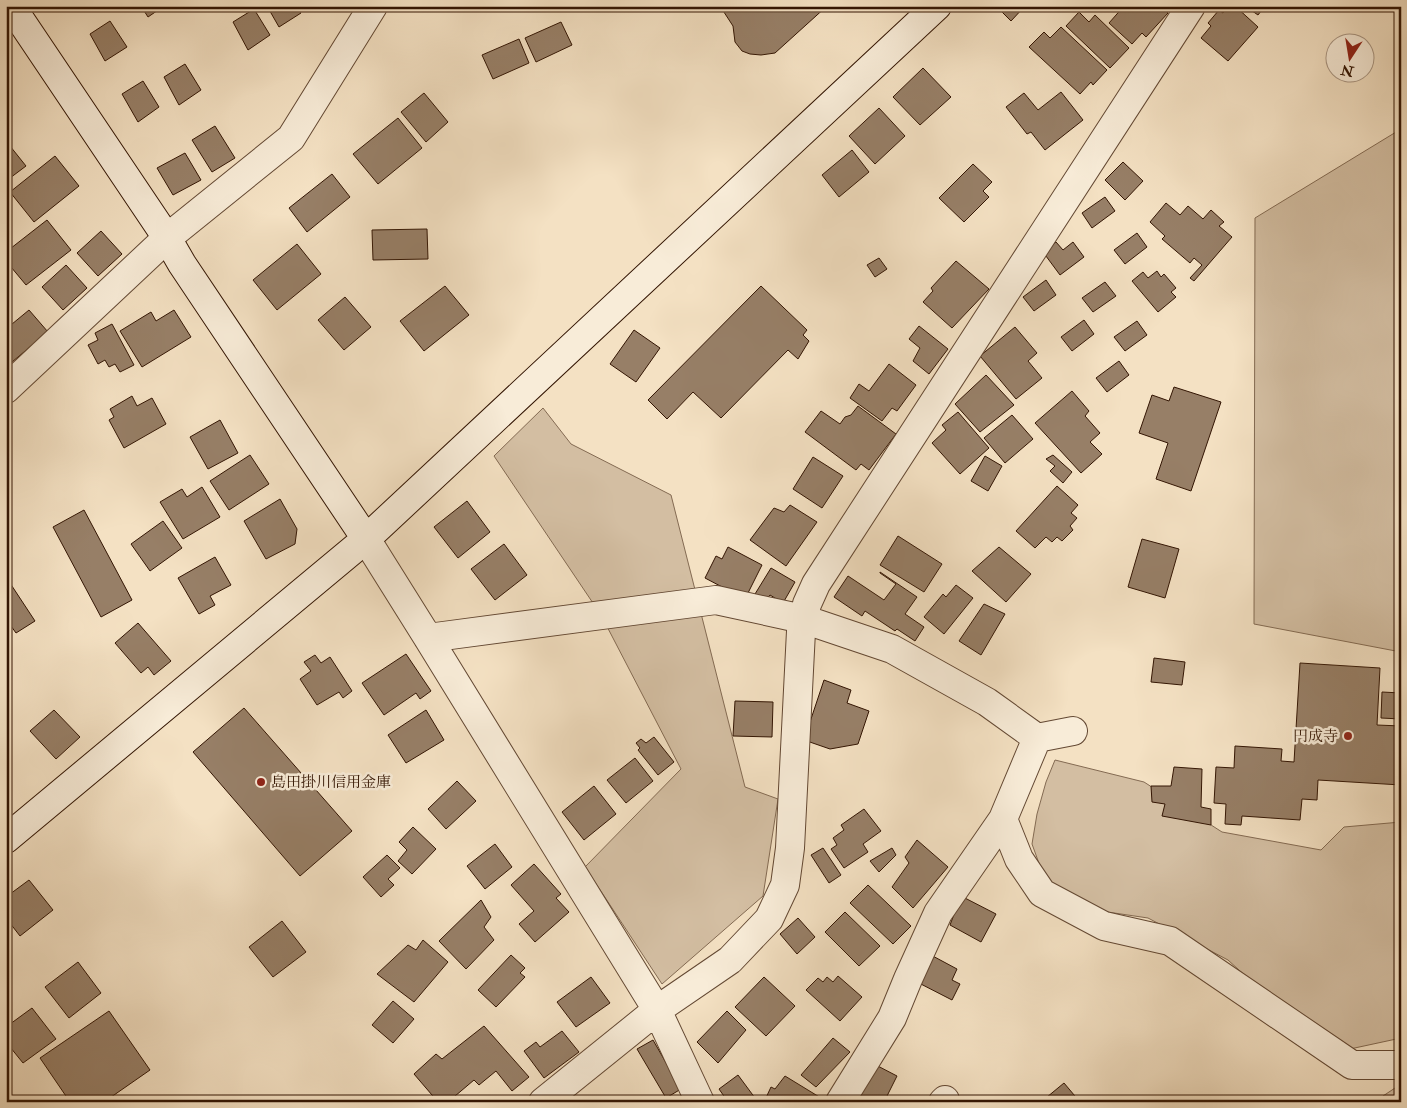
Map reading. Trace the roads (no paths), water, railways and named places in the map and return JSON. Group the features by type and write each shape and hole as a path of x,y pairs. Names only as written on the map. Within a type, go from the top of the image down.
{"street":[{"path":"6,389 167,238 291,138 373,6"},
{"path":"6,839 366,539 937,6"},
{"path":"542,1102 656,1010 730,960 769,919 786,885 790,848 803,619 816,584 1191,6"},
{"path":"15,12 366,539 656,1010 700,1102"},
{"path":"428,638 716,600 803,619 892,649 987,702 1037,738 1073,732"},
{"path":"840,1102 892,1018 938,914 1003,819 1037,738"},
{"path":"1003,819 1019,859 1042,893 1104,926 1170,941 1352,1066 1401,1065"}],"place":[{"name":"円成寺","path":"1348,736"},
{"name":"島田掛川信用金庫","path":"261,782"}]}
